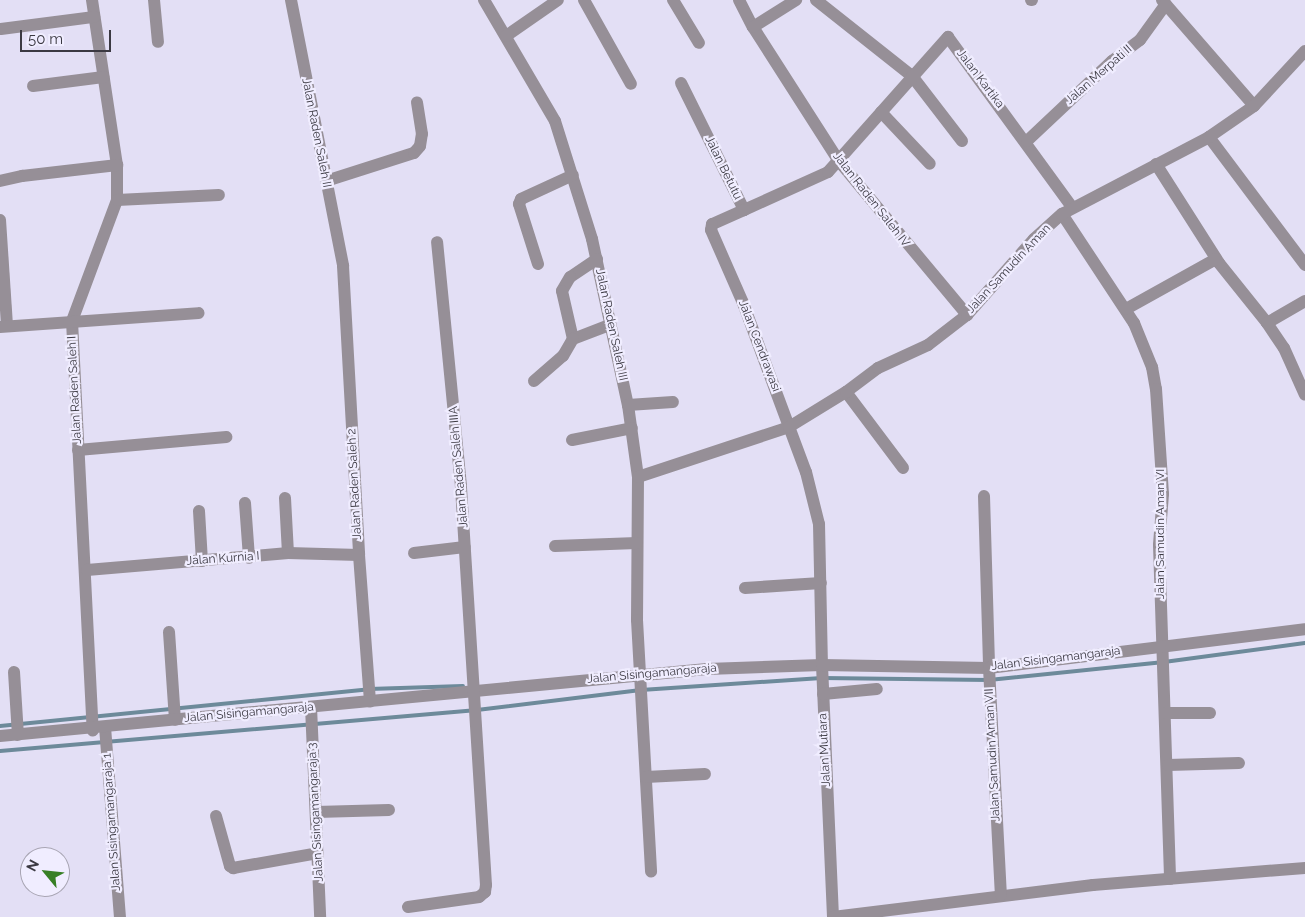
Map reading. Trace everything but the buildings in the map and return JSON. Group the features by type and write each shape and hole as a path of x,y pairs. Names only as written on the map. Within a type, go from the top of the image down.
{"street":[{"name":"Jalan Raden Saleh I","path":"92,0 116,165 117,200 72,322 78,450 99,728"},
{"path":"154,0 158,42"},
{"name":"Jalan Raden Saleh II","path":"290,0 343,266"},
{"name":"Jalan Raden Saleh III","path":"484,0 506,36 520,65 555,121 597,259 628,405 638,477 637,543 640,674 651,872"},
{"path":"506,36 558,0"},
{"path":"584,0 631,84"},
{"path":"673,0 699,43"},
{"name":"Jalan Raden Saleh IV","path":"740,0 753,27 838,160 966,315"},
{"path":"753,27 796,0"},
{"path":"816,0 912,76 962,141"},
{"path":"1164,2 1254,106"},
{"name":"Jalan Merpati II","path":"1026,141 1140,40 1164,2"},
{"path":"1,29 94,17"},
{"name":"Jalan Kartika","path":"838,160 945,38 950,38 1026,141 1067,211"},
{"name":"Jalan Samudin Aman","path":"638,477 789,427 846,392 878,368 928,345 966,315 1034,239 1067,211 1209,137 1254,106 1303,57"},
{"path":"33,86 103,77"},
{"name":"Jalan Betutu","path":"681,83 744,210 828,172 838,160"},
{"path":"326,181 414,153 420,146 422,134 417,102"},
{"path":"881,112 930,164"},
{"path":"1209,137 1305,265"},
{"path":"1156,164 1216,259 1268,323 1284,348 1305,395"},
{"path":"0,182 22,176 116,165"},
{"path":"538,264 519,204 521,199 573,175"},
{"path":"117,200 220,195"},
{"name":"Jalan Cendrawasi","path":"744,210 712,224 710,230 743,303 815,504 821,543 821,583"},
{"name":"Jalan Samudin Aman VI","path":"1067,211 1126,309 1144,344 1156,389 1163,494 1159,545 1168,765 1170,879"},
{"path":"0,220 4,327 199,313"},
{"name":"Jalan Raden Saleh IIIA","path":"408,907 479,897 485,892 476,693 465,548 437,242"},
{"path":"534,381 563,356 573,338 564,286 570,277 597,259"},
{"path":"1126,309 1216,259"},
{"name":"Jalan Raden Saleh 2","path":"343,266 358,555 370,702"},
{"path":"1268,323 1305,301"},
{"path":"573,338 610,325"},
{"path":"846,392 903,468"},
{"path":"628,405 672,402"},
{"path":"572,440 632,428"},
{"path":"78,450 226,437"},
{"name":"Jalan Samudin Aman VII","path":"984,496 989,668 1001,895"},
{"path":"285,498 288,554"},
{"path":"245,503 249,558"},
{"path":"199,511 202,561"},
{"path":"556,546 637,543"},
{"path":"414,552 465,548"},
{"name":"Jalan Kurnia I","path":"87,570 288,554 358,555"},
{"path":"745,588 821,583"},
{"name":"Jalan Mutiara","path":"821,583 823,694 833,917"},
{"name":"Jalan Sisingamangaraja","path":"0,736 476,693 640,674 822,665 989,668 1305,629"},
{"path":"169,632 175,720"},
{"path":"14,672 18,735"},
{"path":"823,694 877,689"},
{"name":"Jalan Sisingamangaraja 3","path":"311,707 320,917"},
{"path":"1166,713 1210,713"},
{"name":"Jalan Sisingamangaraja 1","path":"99,728 120,917"},
{"path":"1168,765 1239,764"},
{"path":"646,777 705,774"},
{"path":"316,812 390,810"},
{"path":"216,816 232,868 318,853"},
{"path":"833,917 1001,895 1305,868"}],"waterway":[{"path":"0,751 477,710 641,690 822,678 989,680 1164,662 1305,643"},
{"path":"0,726 369,689 463,686"}]}
